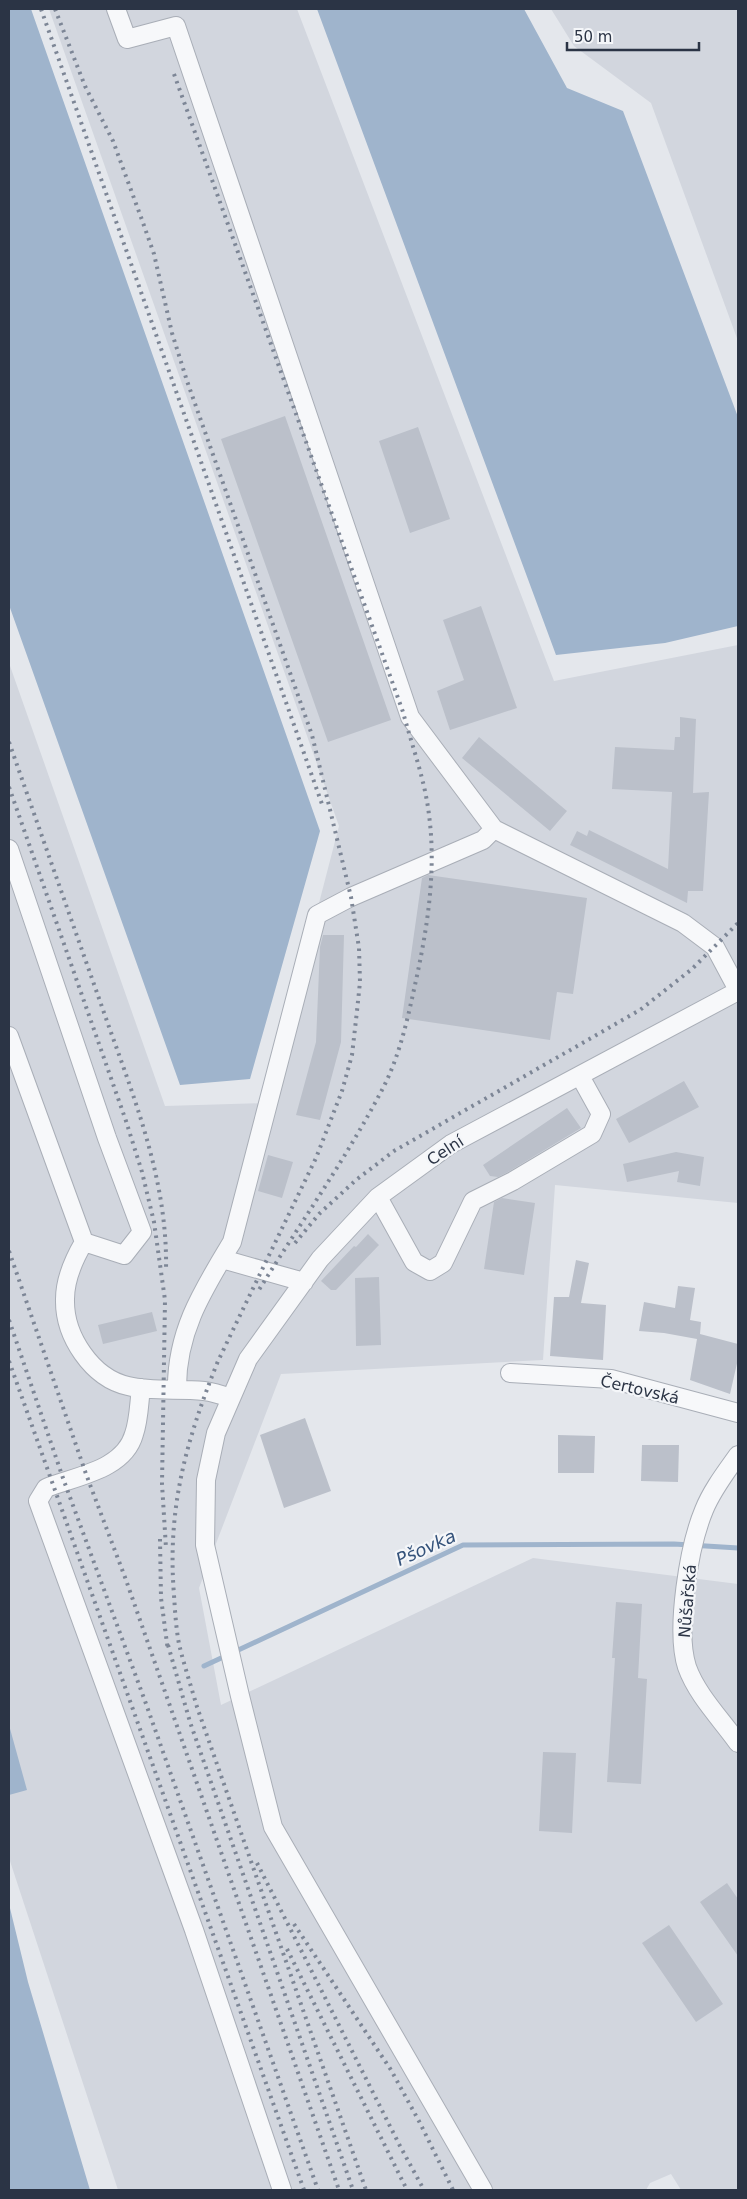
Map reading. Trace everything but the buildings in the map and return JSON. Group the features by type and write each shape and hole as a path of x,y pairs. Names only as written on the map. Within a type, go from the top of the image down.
{"street":[{"path":"116,9 127,39 176,26 410,717 494,829 683,923 715,947 738,991"},
{"path":"177,1390 177,1371 184,1334 211,1278 232,1242 317,915 483,840 494,829"},
{"path":"9,849 107,1138 142,1232 124,1255 84,1242"},
{"name":"Celní","path":"483,2190 273,1827 205,1544 204,1511 206,1480 216,1433 248,1359 320,1259 378,1198 451,1144 738,991"},
{"path":"9,1036 84,1242 72,1263 65,1299 69,1326 83,1354 98,1371 117,1383 141,1388 206,1391 230,1398"},
{"path":"378,1198 414,1262 430,1271 443,1264 473,1201 513,1181 592,1134 601,1114 580,1076"},
{"path":"222,1259 304,1282"},
{"name":"Čertovská","path":"510,1373 611,1379 738,1413"},
{"path":"141,1388 135,1433 125,1451 118,1458 94,1471 46,1488 38,1501 194,1930 282,2190"},
{"name":"Nůšařská","path":"738,1455 704,1510 690,1559 682,1616 682,1642 687,1666 696,1686 738,1743"}],"shaded area":[{"path":"49,9 297,9 554,681 738,645 738,1203 555,1185 543,1360 281,1374 199,1588 221,1705 533,1558 738,1584 738,2190 681,2190 671,2174 650,2183 646,2190 118,2190 9,1858 9,663 165,1106 267,1103 339,826"},
{"path":"551,9 738,9 738,341 651,103 574,46"}],"water":[{"path":"9,9 31,9 320,831 250,1079 180,1085 9,605"},
{"path":"317,9 524,9 567,88 623,111 738,417 738,626 665,643 556,655"},
{"path":"9,1725 27,1790 9,1795"},
{"path":"9,1904 28,1982 90,2190 9,2190"}],"waterway":[{"name":"Pšovka","path":"204,1666 463,1545 674,1544 738,1548"}],"railway":[{"path":"41,9 323,807"},
{"path":"55,9 85,86 113,141 142,220 154,254 172,333 187,381 312,735 351,897 359,948 360,982 352,1055 342,1091 316,1158 218,1361 207,1390 181,1475 173,1533 173,1563 178,1638 197,1707 366,2190"},
{"path":"174,74 403,712 425,789 431,838 431,883 426,928 418,972 401,1042 393,1066 354,1140 257,1293"},
{"path":"9,742 125,1071 146,1136 161,1202 166,1270"},
{"path":"9,787 126,1121 142,1172 154,1222 165,1300 162,1484 166,1548"},
{"path":"295,1243 319,1214 356,1180 394,1151 640,1010 692,969 738,923"},
{"path":"9,1251 339,2190"},
{"path":"9,1320 64,1481 145,1701 318,2190"},
{"path":"9,1361 304,2190"},
{"path":"160,1539 161,1598 168,1651"},
{"path":"168,1645 190,1722 353,2190"},
{"path":"257,1863 424,2190"},
{"path":"294,1924 391,2070 453,2190"},
{"path":"287,1949 407,2190"}]}
